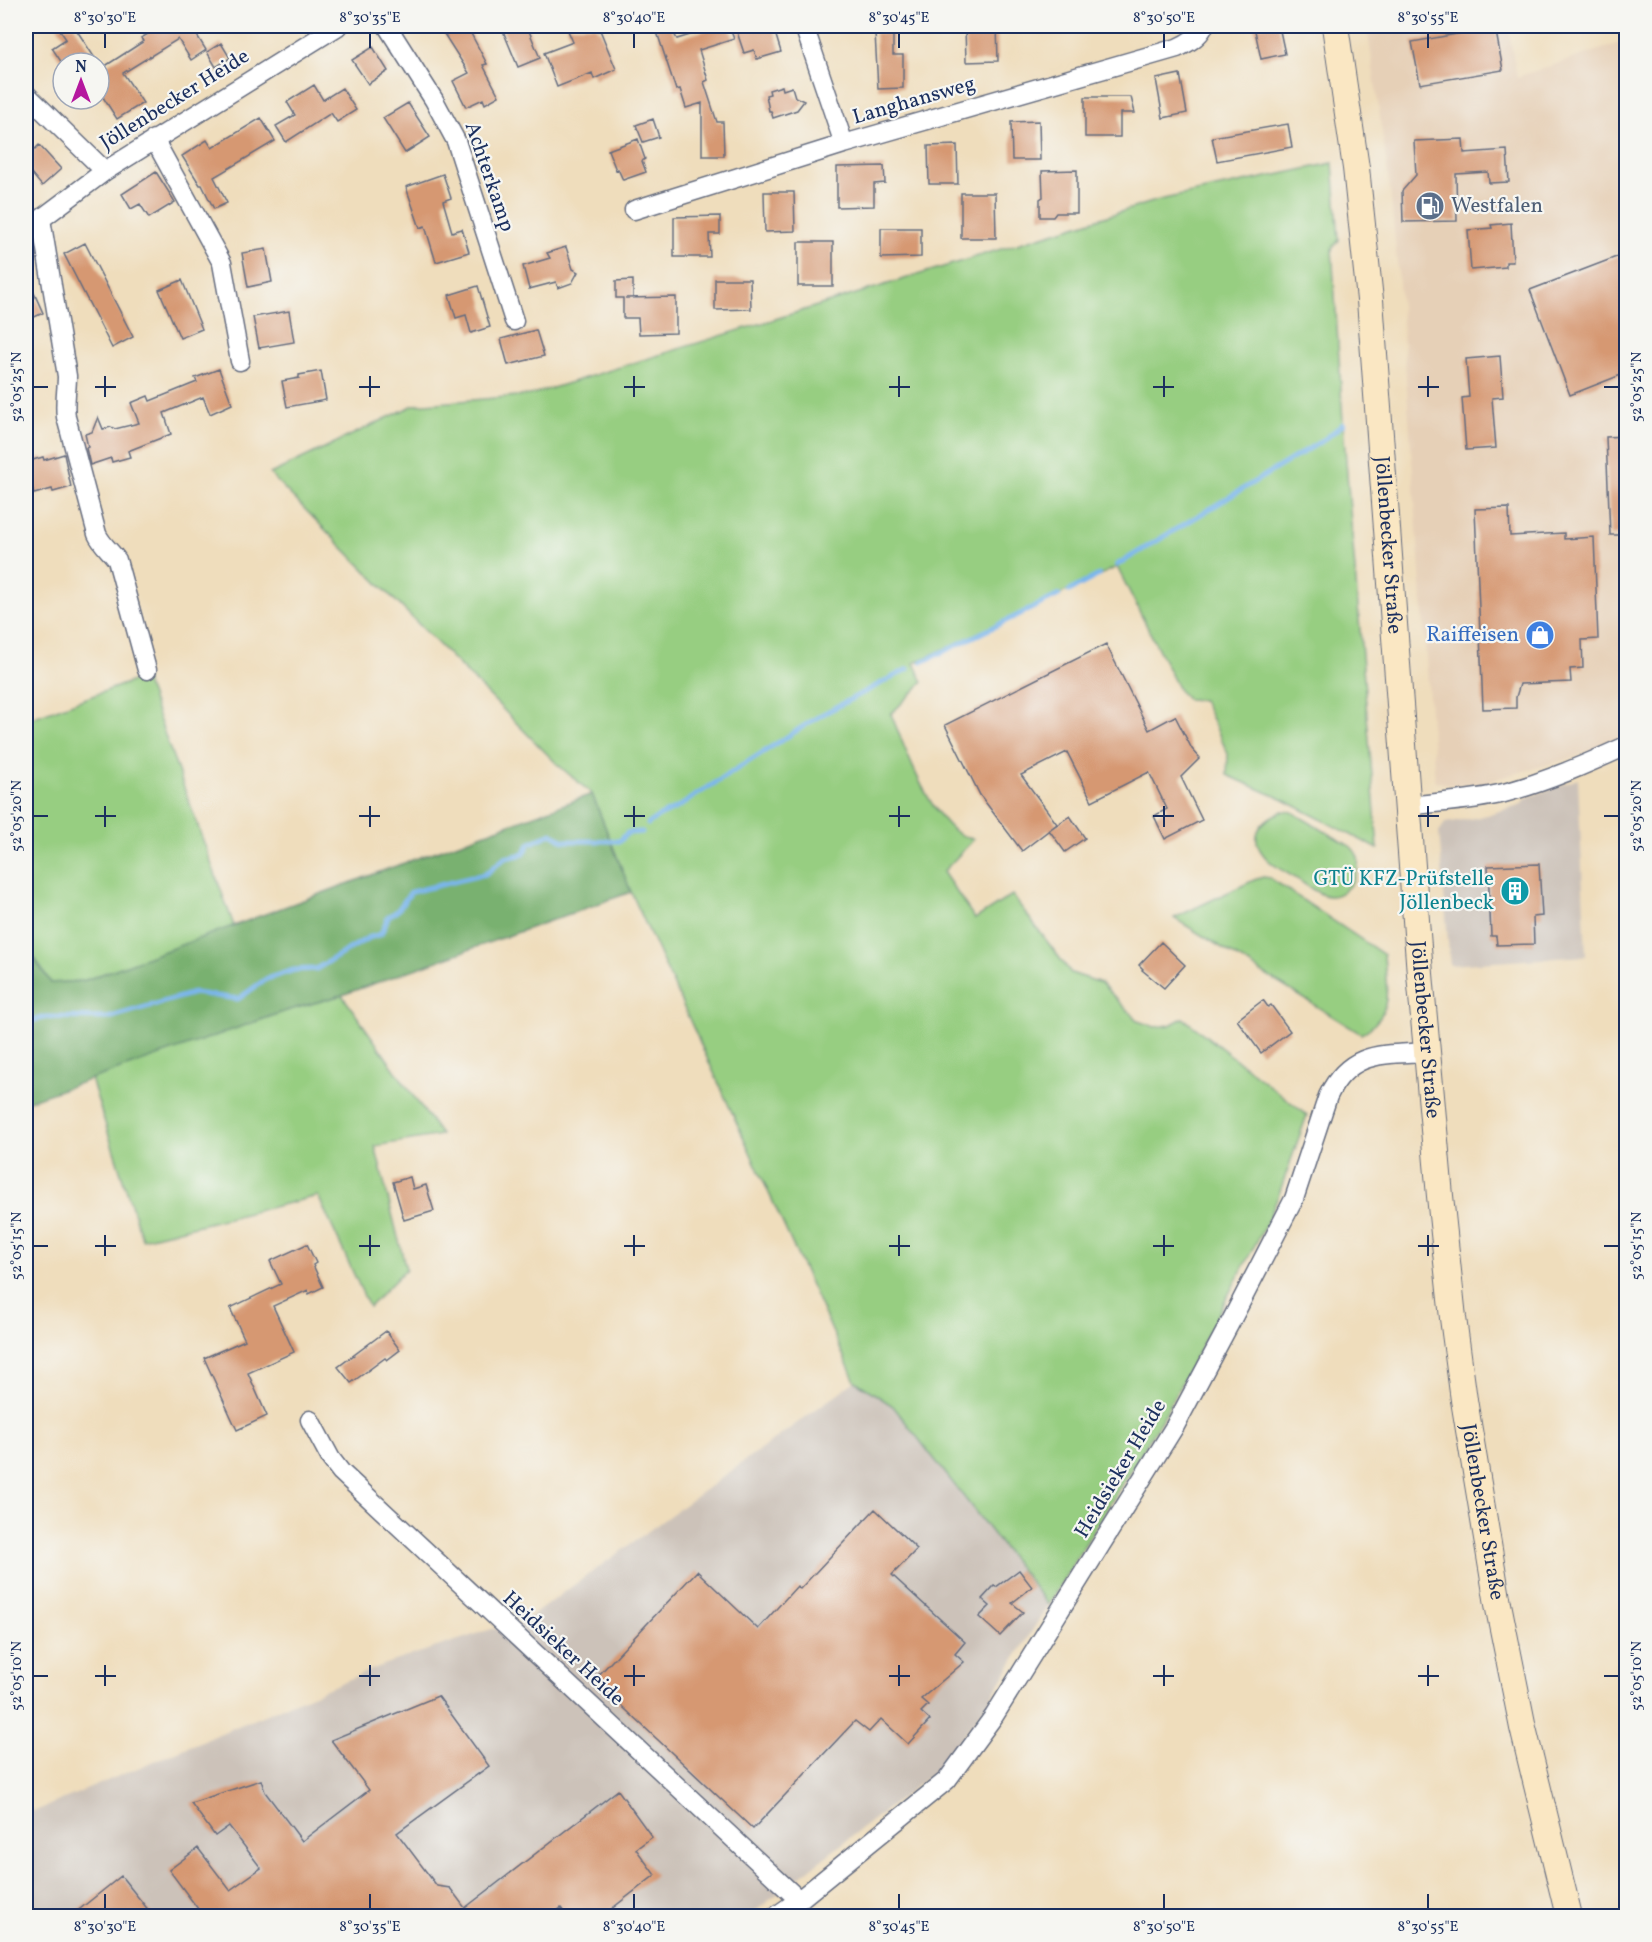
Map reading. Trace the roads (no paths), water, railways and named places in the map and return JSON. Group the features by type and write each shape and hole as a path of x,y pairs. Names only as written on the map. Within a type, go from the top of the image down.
{"main road":[{"name":"Jöllenbecker Straße","path":"1335,26 1356,168 1370,300 1427,1052 1453,1318 1478,1491 1498,1604 1523,1728 1569,1917"}],"street":[{"name":"Jöllenbecker Heide","path":"26,235 41,219 105,171 338,26"},
{"name":"Achterkamp","path":"387,26 434,100 456,141 514,321"},
{"path":"804,26 844,144"},
{"name":"Langhansweg","path":"633,210 844,144 1177,48 1192,41 1204,27"},
{"path":"26,94 105,171"},
{"path":"154,139 222,263 240,361"},
{"path":"41,219 67,376 64,404 66,417 97,534 102,545 117,560 147,670"},
{"path":"1407,806 1505,793 1589,763 1626,746"},
{"name":"Heidsieker Heide","path":"776,1917 946,1779 994,1716 1175,1426 1294,1199 1334,1083 1346,1069 1362,1060 1379,1055 1427,1052"},
{"name":"Heidsieker Heide","path":"310,1420 331,1459 341,1472 799,1900"}],"waterway":[{"path":"1117,565 1325,439 1343,424"},
{"path":"1069,591 1099,575"},
{"path":"922,662 1059,595"},
{"path":"648,824 658,816 680,807 821,715 908,669"},
{"path":"26,1022 47,1017 108,1018 194,993 238,999 266,979 294,970 316,969 368,938 381,934 388,917 397,911 411,892 485,874 505,858 524,854 529,844 552,833 564,841 620,841 627,833 642,832"}],"place":[{"name":"Westfalen","path":"1430,206"},
{"name":"Raiffeisen","path":"1540,635"},
{"name":"GTÜ KFZ-Prüfstelle Jöllenbeck","path":"1515,891"}]}
